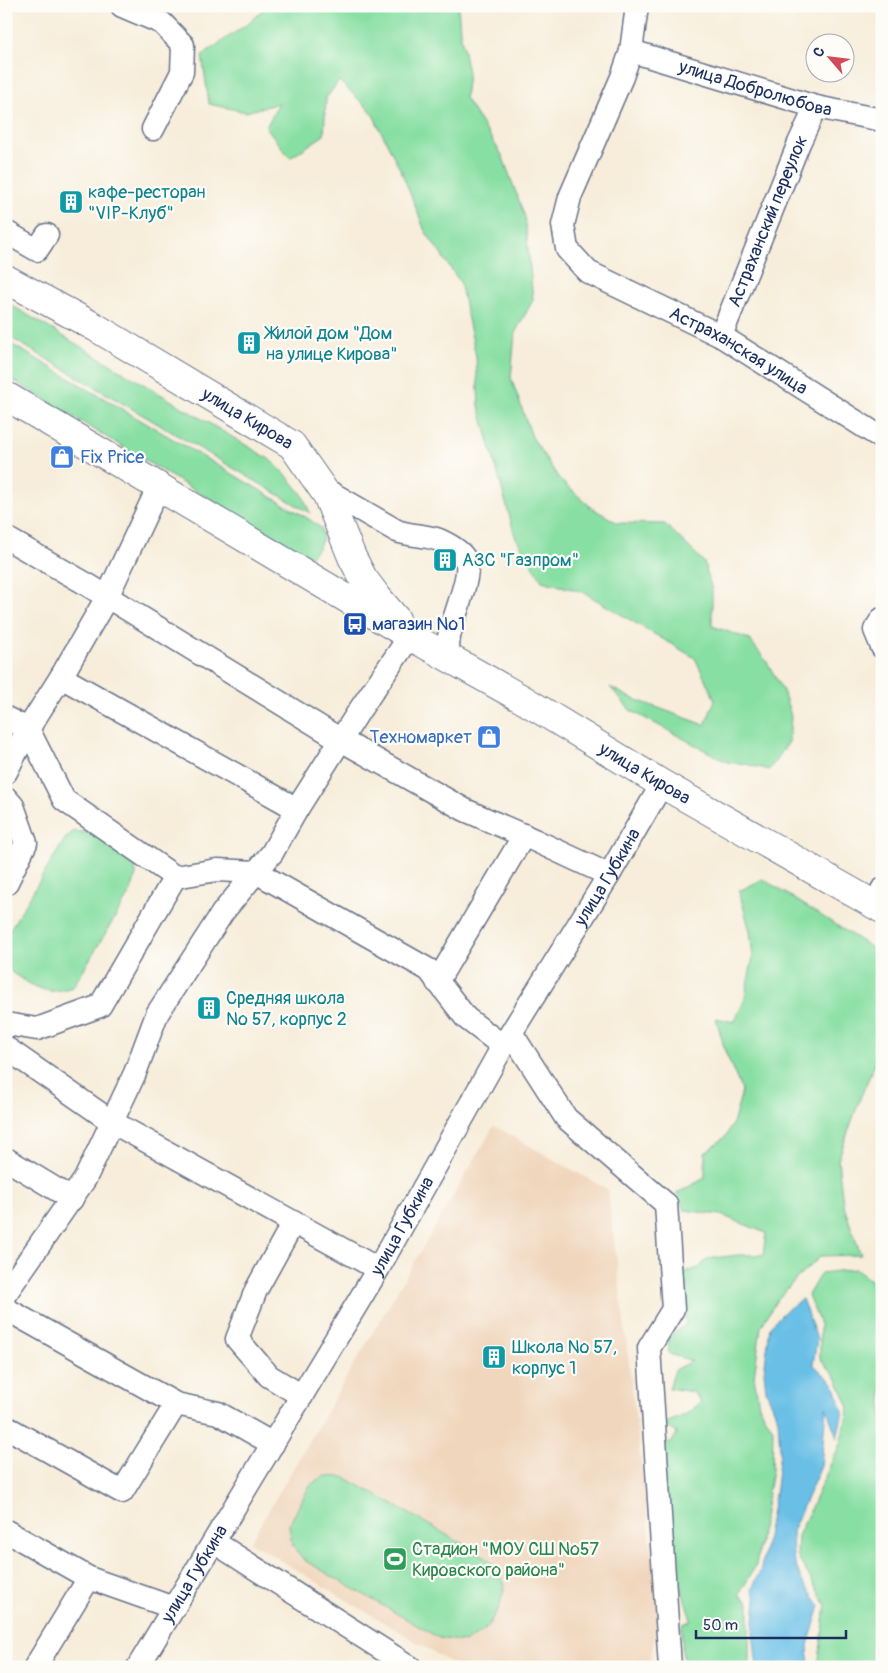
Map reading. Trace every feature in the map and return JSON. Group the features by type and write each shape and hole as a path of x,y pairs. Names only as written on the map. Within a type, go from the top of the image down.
{"main road":[{"name":"улица Кирова","path":"6,279 95,327 292,445 327,496 352,557 363,578 410,636"},
{"name":"улица Кирова","path":"6,396 410,636 524,700 662,784 880,902"}],"street":[{"path":"122,6 162,24 183,45 182,72 153,130"},
{"path":"631,51 637,6"},
{"name":"улица Добролюбова","path":"631,51 816,107 882,120"},
{"name":"Астраханская улица","path":"631,51 622,77 570,197 563,225 567,249 588,272 721,336 882,438"},
{"name":"Астраханский переулок","path":"721,336 816,107"},
{"path":"13,230 37,250 46,235"},
{"path":"6,772 28,729 61,677 107,597 160,486"},
{"path":"321,488 397,531 407,535 439,540 448,544 468,563 466,581 449,637 448,656"},
{"path":"6,538 342,740 465,810 609,875"},
{"path":"882,619 875,630 882,647"},
{"path":"6,1293 86,1179 135,1073 157,1014 223,912 272,853 297,809 410,636"},
{"path":"61,677 297,809"},
{"path":"6,718 28,729 64,800 175,877 217,870 256,872 429,970 466,1018 508,1040 566,1118 666,1204 673,1309 649,1348 670,1667"},
{"name":"улица Губкина","path":"138,1667 378,1269 508,1040 662,784"},
{"path":"6,798 13,806 26,843 6,884"},
{"path":"437,982 524,835"},
{"path":"6,1024 37,1029 100,1006 175,877"},
{"path":"6,1048 112,1122 378,1269"},
{"path":"6,1159 72,1199"},
{"path":"293,1223 256,1290 237,1339 269,1376 302,1396"},
{"path":"6,1309 176,1404 218,1413 273,1444"},
{"path":"6,1427 122,1492 176,1404"},
{"path":"6,1532 89,1578 174,1608"},
{"path":"214,1542 410,1667"},
{"path":"35,1667 89,1578"}],"shaded area":[{"path":"494,1126 608,1190 659,1612 649,1667 458,1667 250,1542"}],"green space":[{"path":"267,6 458,6 460,31 468,73 465,98 502,155 525,217 533,300 515,333 511,378 532,437 560,480 592,508 618,523 665,524 704,562 712,590 712,626 749,639 767,662 783,691 791,716 789,742 769,770 746,764 727,762 630,710 610,687 631,698 705,725 715,700 695,658 583,592 542,581 515,536 479,406 476,356 460,282 425,231 402,173 371,111 339,81 326,98 324,135 290,158 266,127 279,103 246,112 209,104 202,55 246,25"},
{"path":"6,302 269,459 302,494 310,513 6,335"},
{"path":"6,341 309,519 321,528 323,538 317,550 311,556 301,555 6,376"},
{"path":"74,831 90,833 126,852 135,863 136,875 131,891 73,987 48,991 30,984 6,968 6,936 65,839"},
{"path":"763,879 882,954 882,1047 861,1096 838,1160 843,1204 861,1255 821,1256 776,1301 761,1327 754,1376 759,1406 773,1429 772,1470 756,1565 739,1595 749,1602 749,1667 687,1667 682,1652 682,1625 691,1620 682,1590 670,1584 663,1445 672,1442 677,1433 663,1424 685,1415 701,1402 693,1392 669,1388 675,1370 692,1361 669,1354 668,1338 686,1324 682,1273 699,1268 707,1259 738,1255 763,1255 766,1233 721,1215 684,1210 677,1193 705,1178 705,1153 726,1136 734,1121 742,1091 725,1051 716,1018 734,1022 744,1001 753,957 750,931 739,891"},
{"path":"855,1269 882,1289 882,1667 818,1667 826,1605 797,1556 798,1536 840,1444 849,1407 837,1379 820,1358 820,1324 808,1295 821,1273"},
{"name":"Стадион \"МОУ СШ №57 Кировского района\"","path":"325,1476 344,1477 486,1557 497,1569 505,1585 499,1608 485,1630 465,1642 439,1638 304,1560 292,1545 289,1525 310,1485"}],"water":[{"path":"802,1299 817,1339 813,1364 834,1384 843,1411 837,1438 826,1407 821,1466 792,1531 793,1558 802,1581 820,1606 808,1645 809,1667 757,1667 753,1632 756,1598 752,1589 761,1569 776,1488 780,1451 778,1419 766,1390 764,1372 770,1326 785,1311"}],"place":[{"name":"кафе-ресторан \"VIP-Клуб\"","path":"71,202"},
{"name":"Жилой дом \"Дом на улице Кирова\"","path":"249,343"},
{"name":"Fix Price","path":"62,457"},
{"name":"АЗС \"Газпром\"","path":"445,560"},
{"name":"магазин №1","path":"355,624"},
{"name":"Техномаркет","path":"489,737"},
{"name":"Средняя школа № 57, корпус 2","path":"209,1008"},
{"name":"Школа № 57, корпус 1","path":"494,1357"},
{"name":"Стадион \"МОУ СШ №57 Кировского района\"","path":"395,1559"}]}
